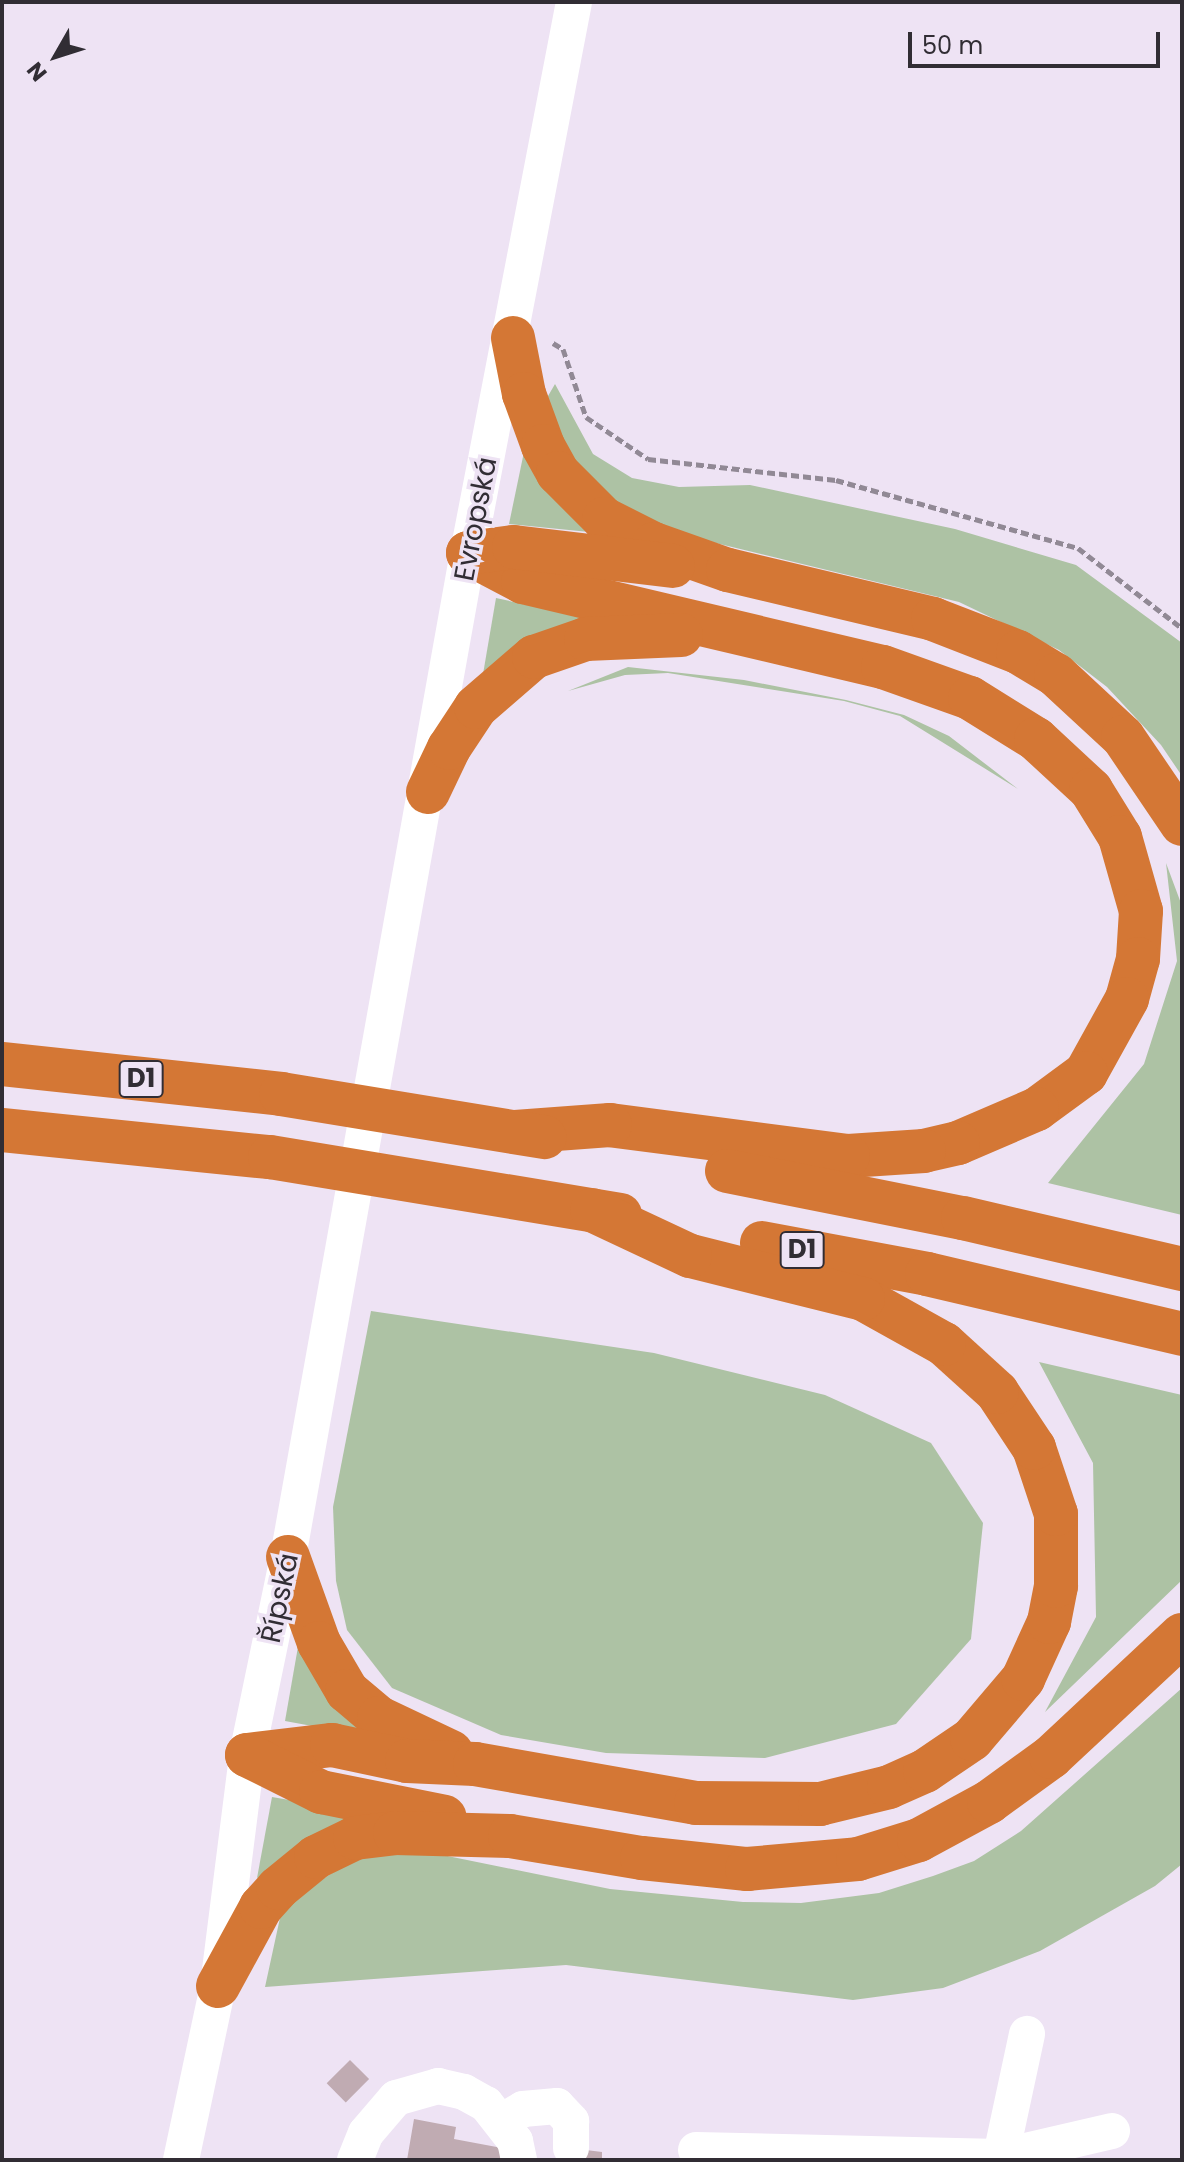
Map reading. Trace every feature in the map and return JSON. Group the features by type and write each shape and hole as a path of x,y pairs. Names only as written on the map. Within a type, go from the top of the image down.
{"highway":[{"path":"514,328 524,394 543,446 580,497 628,533 728,570 933,619 1018,652 1056,675 1123,737 1182,824"},
{"path":"468,553 514,547 728,570"},
{"path":"468,553 523,582 883,667 942,687 1005,717 1078,775 1116,829 1138,889 1141,942 1118,1021 1086,1073 1063,1093 1011,1122 924,1151 795,1153 610,1125 515,1132"},
{"path":"428,792 476,707 534,657 586,639 738,634"},
{"name":"D1","path":"2,1064 281,1094 432,1115 963,1218 1182,1269"},
{"name":"D1","path":"2,1130 270,1157 592,1210 927,1274 1182,1334"},
{"path":"247,1755 332,1745 407,1761 475,1764 635,1796 763,1807 855,1797 925,1771 972,1739 1023,1679 1049,1622 1057,1551 1049,1481 1017,1420 973,1368 916,1326 863,1299 690,1256 592,1210"},
{"path":"288,1557 319,1643 347,1691 379,1718 475,1764"},
{"path":"247,1755 321,1792 413,1807 510,1836 642,1858 747,1869 820,1865 888,1852 956,1823 1019,1781 1082,1731 1182,1635"},
{"path":"218,1986 261,1907 297,1871 336,1845 395,1833 510,1836"}],"street":[{"name":"Evropská","path":"382,1037 428,792 468,553 514,328 574,2"},
{"name":"Řípská","path":"181,2160 218,1986 247,1755 288,1557 382,1037"},
{"path":"1000,2159 1027,2034"},
{"path":"355,2160 381,2113 415,2089 438,2086 464,2092 503,2121 519,2160"},
{"path":"503,2121 523,2109 557,2106 571,2121 571,2148"},
{"path":"696,2150 1000,2159 1112,2131"}],"path":[{"path":"514,328 563,349 586,417 648,459 836,480 1078,548 1182,628"}],"green space":[{"path":"555,384 593,454 632,478 679,487 750,485 955,529 1076,565 1182,643 1182,776 1161,745 1107,687 1059,650 959,602 666,531 605,500 574,462 544,403"},
{"path":"525,447 599,533 509,524"},
{"path":"496,598 587,618 482,680"},
{"path":"628,667 744,680 846,700 904,715 949,736 1018,789 900,716 844,701 668,673 625,675 568,691"},
{"path":"1166,863 1182,906 1182,1215 1048,1183 1144,1064 1177,961"},
{"path":"371,1311 654,1353 825,1395 931,1443 983,1523 971,1639 896,1724 765,1758 606,1753 501,1735 392,1688 347,1630 336,1581 333,1507"},
{"path":"1039,1362 1182,1395 1182,1580 1045,1712 1096,1617 1093,1463"},
{"path":"299,1641 383,1739 285,1721"},
{"path":"1182,1688 1182,1864 1155,1886 1040,1951 943,1988 853,2000 566,1965 265,1987 283,1904 359,1856 418,1850 610,1889 743,1902 801,1903 879,1893 933,1876 974,1861 1021,1831"},
{"path":"272,1797 371,1814 257,1878"}],"building":[{"path":"350,2060 369,2079 346,2102 327,2083"},
{"path":"414,2119 456,2127 454,2139 502,2148 500,2160 407,2160"},
{"path":"562,2147 602,2152 602,2160 560,2160"}]}
